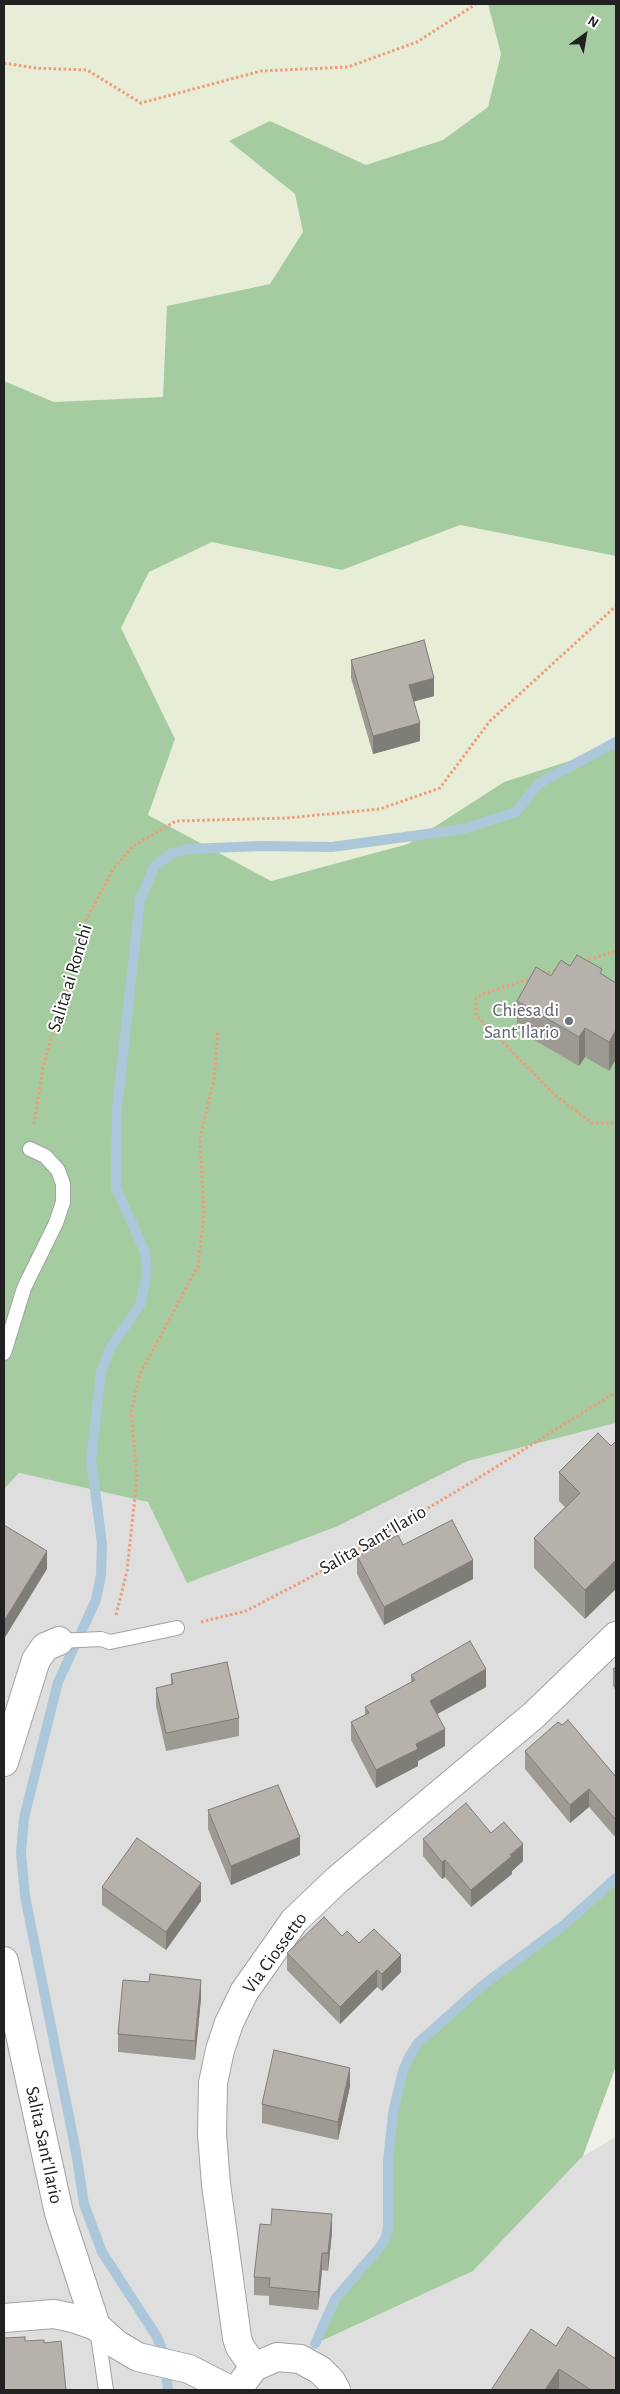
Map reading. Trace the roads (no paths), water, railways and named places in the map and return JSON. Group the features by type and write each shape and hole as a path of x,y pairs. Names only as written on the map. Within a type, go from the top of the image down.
{"street":[{"name":"Via Ciossetto","path":"254,2367 236,2338 216,2184 212,2134 214,2083 220,2050 244,1992 294,1921 337,1880 534,1715 616,1636"},
{"path":"4,1762 36,1660 46,1647 59,1641"},
{"name":"Salita Sant'Ilario","path":"4,1961 58,2213 96,2326"},
{"path":"4,2318 54,2314 73,2318 96,2326 116,2344 151,2362 189,2369 230,2390"},
{"path":"237,2390 254,2367 277,2357 300,2358 320,2370 331,2381 336,2390"}],"lane":[{"path":"4,1353 24,1288 56,1223 63,1202 63,1184 58,1170 44,1156 30,1149"},
{"path":"59,1641 106,1640 177,1628"},
{"path":"96,2326 106,2390"}],"waterway":[{"path":"168,2390 164,2354 157,2337 102,2252 84,2204 76,2152 25,1896 21,1853 24,1818 58,1682 96,1600 101,1575 102,1544 91,1459 101,1373 110,1348 140,1305 147,1274 145,1252 116,1188 117,1108 140,900 154,867 172,853 188,849 261,846 332,847 463,829 516,812 539,783 616,742"},
{"path":"315,2344 335,2299 380,2247 386,2237 388,2227 388,2162 393,2113 403,2071 418,2043 483,1985 565,1924 616,1878"}],"place":[{"name":"Chiesa di Sant'Ilario","path":"569,1021"}]}
